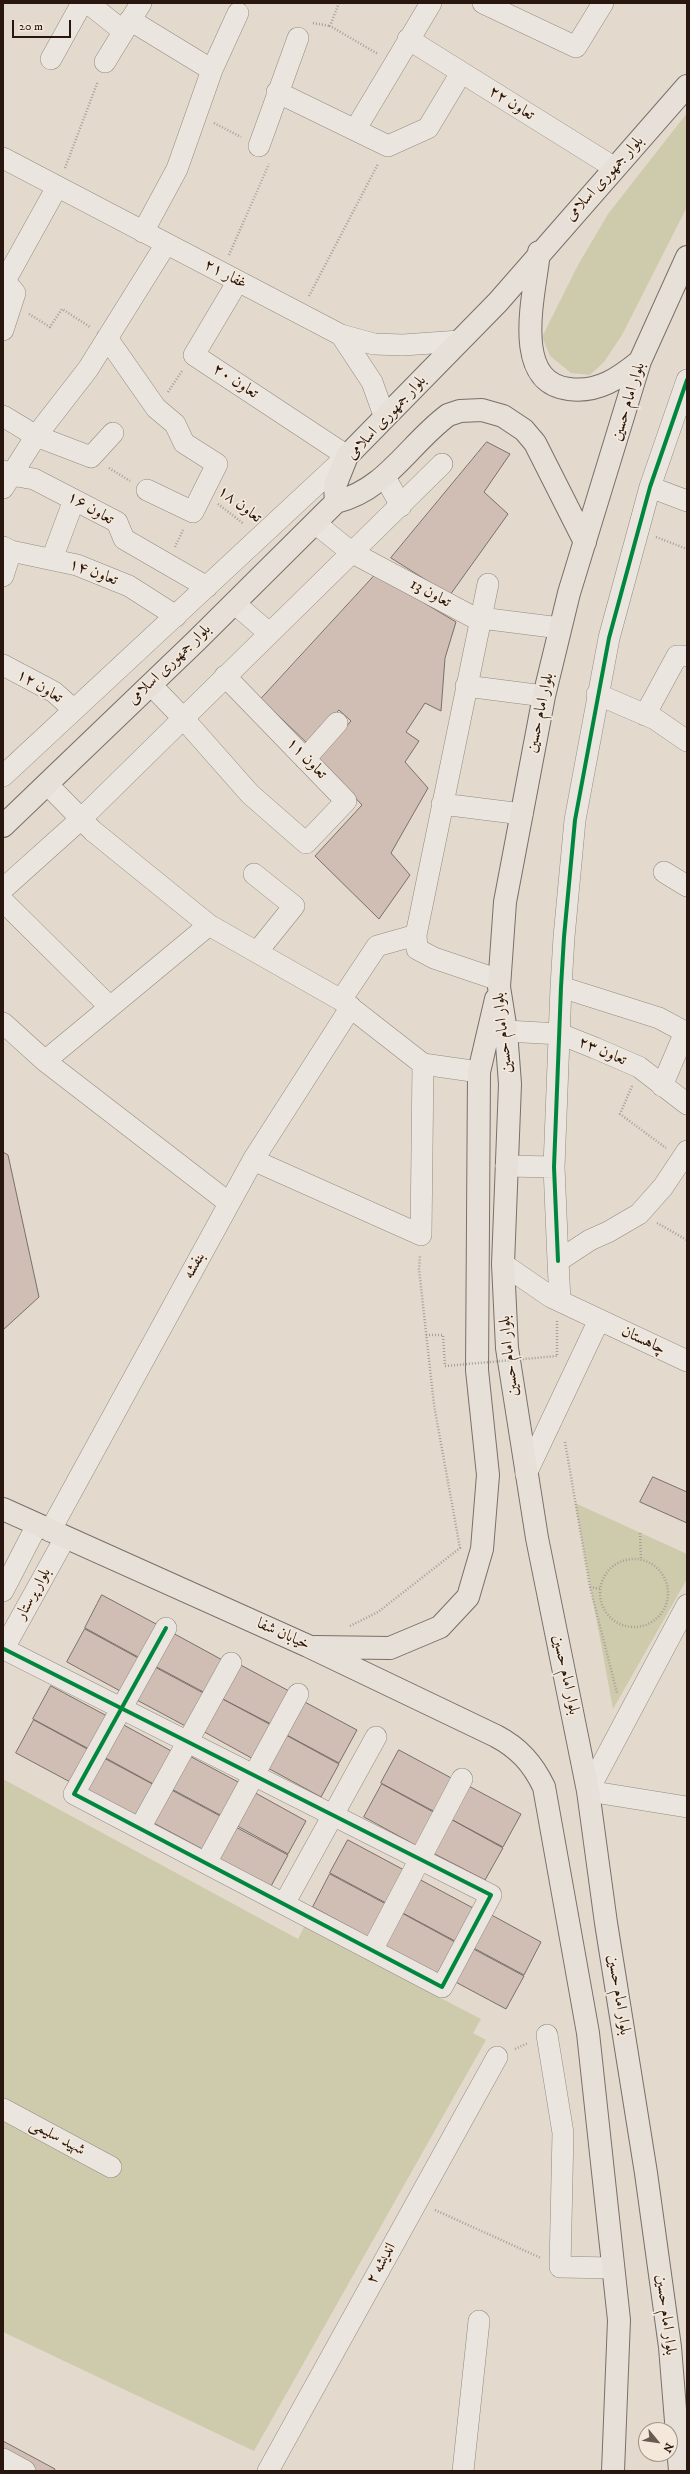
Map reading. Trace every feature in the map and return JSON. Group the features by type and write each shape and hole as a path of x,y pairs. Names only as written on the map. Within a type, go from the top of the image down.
{"main road":[{"name":"بلوار جمهوری اسلامی","path":"3,826 151,685 336,502 335,486 348,456 498,302 539,252 687,86"},
{"path":"539,252 530,342 535,363 544,379 551,385 560,388 585,390 602,387 625,374 640,361"},
{"name":"بلوار امام حسین","path":"680,2471 670,2347 646,2172 606,1922 588,1791 538,1546 507,1348 503,1264 510,1084 506,1031 499,983 505,902 544,696 560,628 640,361 687,257"},
{"path":"336,502 364,492 385,476 448,415 472,409 493,413 514,422 535,443 585,542"},
{"path":"308,1646 390,1648 440,1627 468,1598 482,1549 488,1476 477,1370 480,1072 499,983"},
{"name":"خیابان شفا","path":"3,1509 308,1646 514,1745 530,1763 544,1787 588,2033 613,2268"},
{"path":"613,2268 619,2320 614,2471"}],"street":[{"path":"50,60 82,3"},
{"path":"88,3 131,18 212,70"},
{"path":"355,130 408,39 431,3"},
{"path":"483,3 576,47 602,3"},
{"path":"143,232 177,169 212,70 238,13"},
{"path":"105,62 131,18"},
{"path":"259,146 298,38"},
{"name":"تعاون ۲۲","path":"408,39 615,168"},
{"path":"278,92 388,146 428,128 461,73"},
{"name":"غفار ۲۱","path":"3,158 341,335 374,344 403,345 460,341"},
{"path":"3,330 15,294 6,280 57,187"},
{"path":"6,478 36,436 88,369 166,244"},
{"path":"194,355 229,277"},
{"path":"341,335 372,382 385,418"},
{"path":"107,338 156,408 174,424 184,444 217,464 193,512 146,490"},
{"name":"تعاون ۲۰","path":"194,355 348,456"},
{"path":"560,1301 554,1167 564,937 576,820 609,638 650,486 687,380"},
{"path":"3,416 36,436 91,457 114,433"},
{"path":"3,776 348,456"},
{"path":"3,889 81,819 350,552 401,506 442,464"},
{"path":"385,476 401,506"},
{"name":"تعاون ۱۶","path":"6,478 34,479 117,522 124,539 207,586"},
{"path":"650,486 687,501"},
{"path":"52,559 74,500"},
{"name":"تعاون 13","path":"315,523 350,552 473,617 560,628"},
{"path":"3,576 7,549"},
{"name":"تعاون ۱۴","path":"7,549 77,564 129,586 176,616"},
{"path":"488,584 416,935 417,949 434,958 499,983"},
{"path":"234,603 268,633"},
{"path":"645,715 677,656 687,656"},
{"name":"تعاون ۱۲","path":"3,665 54,692 74,710"},
{"name":"تعاون ۱۱","path":"183,718 250,794 306,843 346,801 225,676"},
{"path":"151,685 183,718"},
{"path":"466,686 544,696"},
{"path":"598,694 645,715 687,741"},
{"path":"305,759 337,723"},
{"path":"47,784 81,819 209,925 346,1004 423,1064 480,1072"},
{"path":"442,804 522,814"},
{"path":"664,872 687,886"},
{"path":"254,874 294,906 257,952"},
{"path":"3,900 110,1007"},
{"path":"45,1061 209,925"},
{"name":"بنفشه","path":"51,1531 229,1203 346,1004 377,946 416,935"},
{"path":"562,987 652,1015 686,1032 662,1086"},
{"path":"3,1023 45,1061 229,1203"},
{"name":"تعاون ۲۳","path":"506,1031 560,1034 639,1067 687,1104"},
{"path":"253,1160 421,1235 423,1064"},
{"path":"558,1261 590,1240 608,1232 639,1214 663,1187 684,1155"},
{"path":"506,1166 554,1167"},
{"name":"چاهستان","path":"503,1264 560,1301 687,1362"},
{"path":"526,1474 599,1320"},
{"name":"بلوار پرستار","path":"3,1591 51,1531"},
{"name":"بلوار پرستار","path":"3,1650 51,1531"},
{"path":"687,1605 588,1791 687,1807"},
{"path":"3,1650 122,1708 491,1895 442,1987 74,1794 122,1708 166,1628"},
{"path":"140,1828 231,1663"},
{"path":"206,1863 298,1694"},
{"path":"284,1904 376,1738"},
{"path":"372,1950 462,1779"},
{"path":"547,2035 563,2133 560,2267 613,2268"},
{"name":"اندیشه ۲","path":"268,2471 497,2057"},
{"name":"شهید سلیمی","path":"3,2109 111,2167"},
{"path":"463,2471 479,2321"},
{"path":"3,2459 25,2471"}],"path":[{"path":"338,3 330,26 394,63"},
{"path":"57,187 105,62"},
{"path":"197,114 259,146 272,156 229,277"},
{"path":"300,314 388,146"},
{"path":"12,303 50,327 62,309 107,338"},
{"path":"156,408 194,355"},
{"path":"91,457 146,490"},
{"path":"166,563 193,512"},
{"path":"638,531 687,549"},
{"path":"639,1067 620,1114 684,1155"},
{"path":"639,1214 687,1240"},
{"path":"343,1629 378,1612 460,1548 434,1405 419,1269 421,1235"},
{"path":"426,1334 443,1335 445,1366 557,1356 556,1326"},
{"path":"564,1438 590,1587 625,1723"},
{"path":"640,1533 641,1560"},
{"path":"630,1559 641,1560 652,1564 660,1571 666,1581 668,1592 667,1603 662,1613 654,1621 643,1626 632,1627 612,1619 605,1610 601,1600 601,1589 604,1579 610,1570 620,1563 630,1559"},
{"path":"590,1587 601,1589"},
{"path":"497,2057 547,2035"},
{"path":"417,2202 560,2267"}],"shaded area":[{"path":"687,113 687,207 622,335 604,362 590,375 571,373 550,356 542,337 578,265 608,214"},
{"path":"575,1503 687,1554 687,1579 613,1709"},
{"path":"3,1779 298,1939 304,1927 481,2019 473,2033 486,2040 254,2451 3,2332"}],"building":[{"path":"487,442 510,454 484,492 508,514 450,595 391,558"},
{"path":"376,574 456,622 445,658 441,711 425,703 406,732 419,741 405,762 428,788 391,853 410,875 379,919 315,856 362,805 318,758 351,721 339,710 308,744 261,699"},
{"path":"3,1152 8,1155 39,1297 3,1330"},
{"path":"653,1477 687,1492 687,1523 640,1502"},
{"path":"102,1595 158,1625 140,1658 85,1628"},
{"path":"85,1629 140,1659 122,1692 67,1662"},
{"path":"171,1632 226,1662 209,1695 153,1665"},
{"path":"235,1662 291,1692 273,1725 217,1696"},
{"path":"153,1666 209,1696 191,1729 135,1699"},
{"path":"51,1686 107,1716 89,1749 33,1719"},
{"path":"217,1696 273,1726 255,1760 199,1729"},
{"path":"301,1700 357,1730 339,1763 283,1733"},
{"path":"34,1720 89,1750 72,1783 16,1753"},
{"path":"120,1723 175,1753 157,1786 102,1756"},
{"path":"284,1734 339,1764 321,1797 266,1767"},
{"path":"399,1750 455,1780 437,1813 381,1783"},
{"path":"184,1753 240,1783 222,1816 166,1786"},
{"path":"102,1757 158,1787 140,1820 84,1790"},
{"path":"382,1784 437,1814 419,1847 364,1817"},
{"path":"465,1784 521,1814 503,1847 447,1817"},
{"path":"166,1787 222,1817 204,1850 148,1820"},
{"path":"250,1790 306,1821 288,1854 232,1823"},
{"path":"447,1817 503,1848 485,1880 429,1851"},
{"path":"232,1825 288,1855 270,1888 215,1857"},
{"path":"348,1840 404,1870 386,1903 330,1873"},
{"path":"330,1874 386,1904 368,1937 313,1907"},
{"path":"417,1878 473,1908 455,1941 399,1911"},
{"path":"400,1912 455,1942 437,1974 382,1945"},
{"path":"486,1912 541,1942 524,1975 468,1945"},
{"path":"468,1946 524,1976 506,2009 450,1979"},
{"path":"3,2441 55,2469 54,2471 3,2471"}],"cycle path":[{"path":"558,1261 554,1167 564,937 575,820 609,638 650,487 687,380"},
{"path":"4,1649 491,1895 442,1987 74,1794 166,1628"}]}
